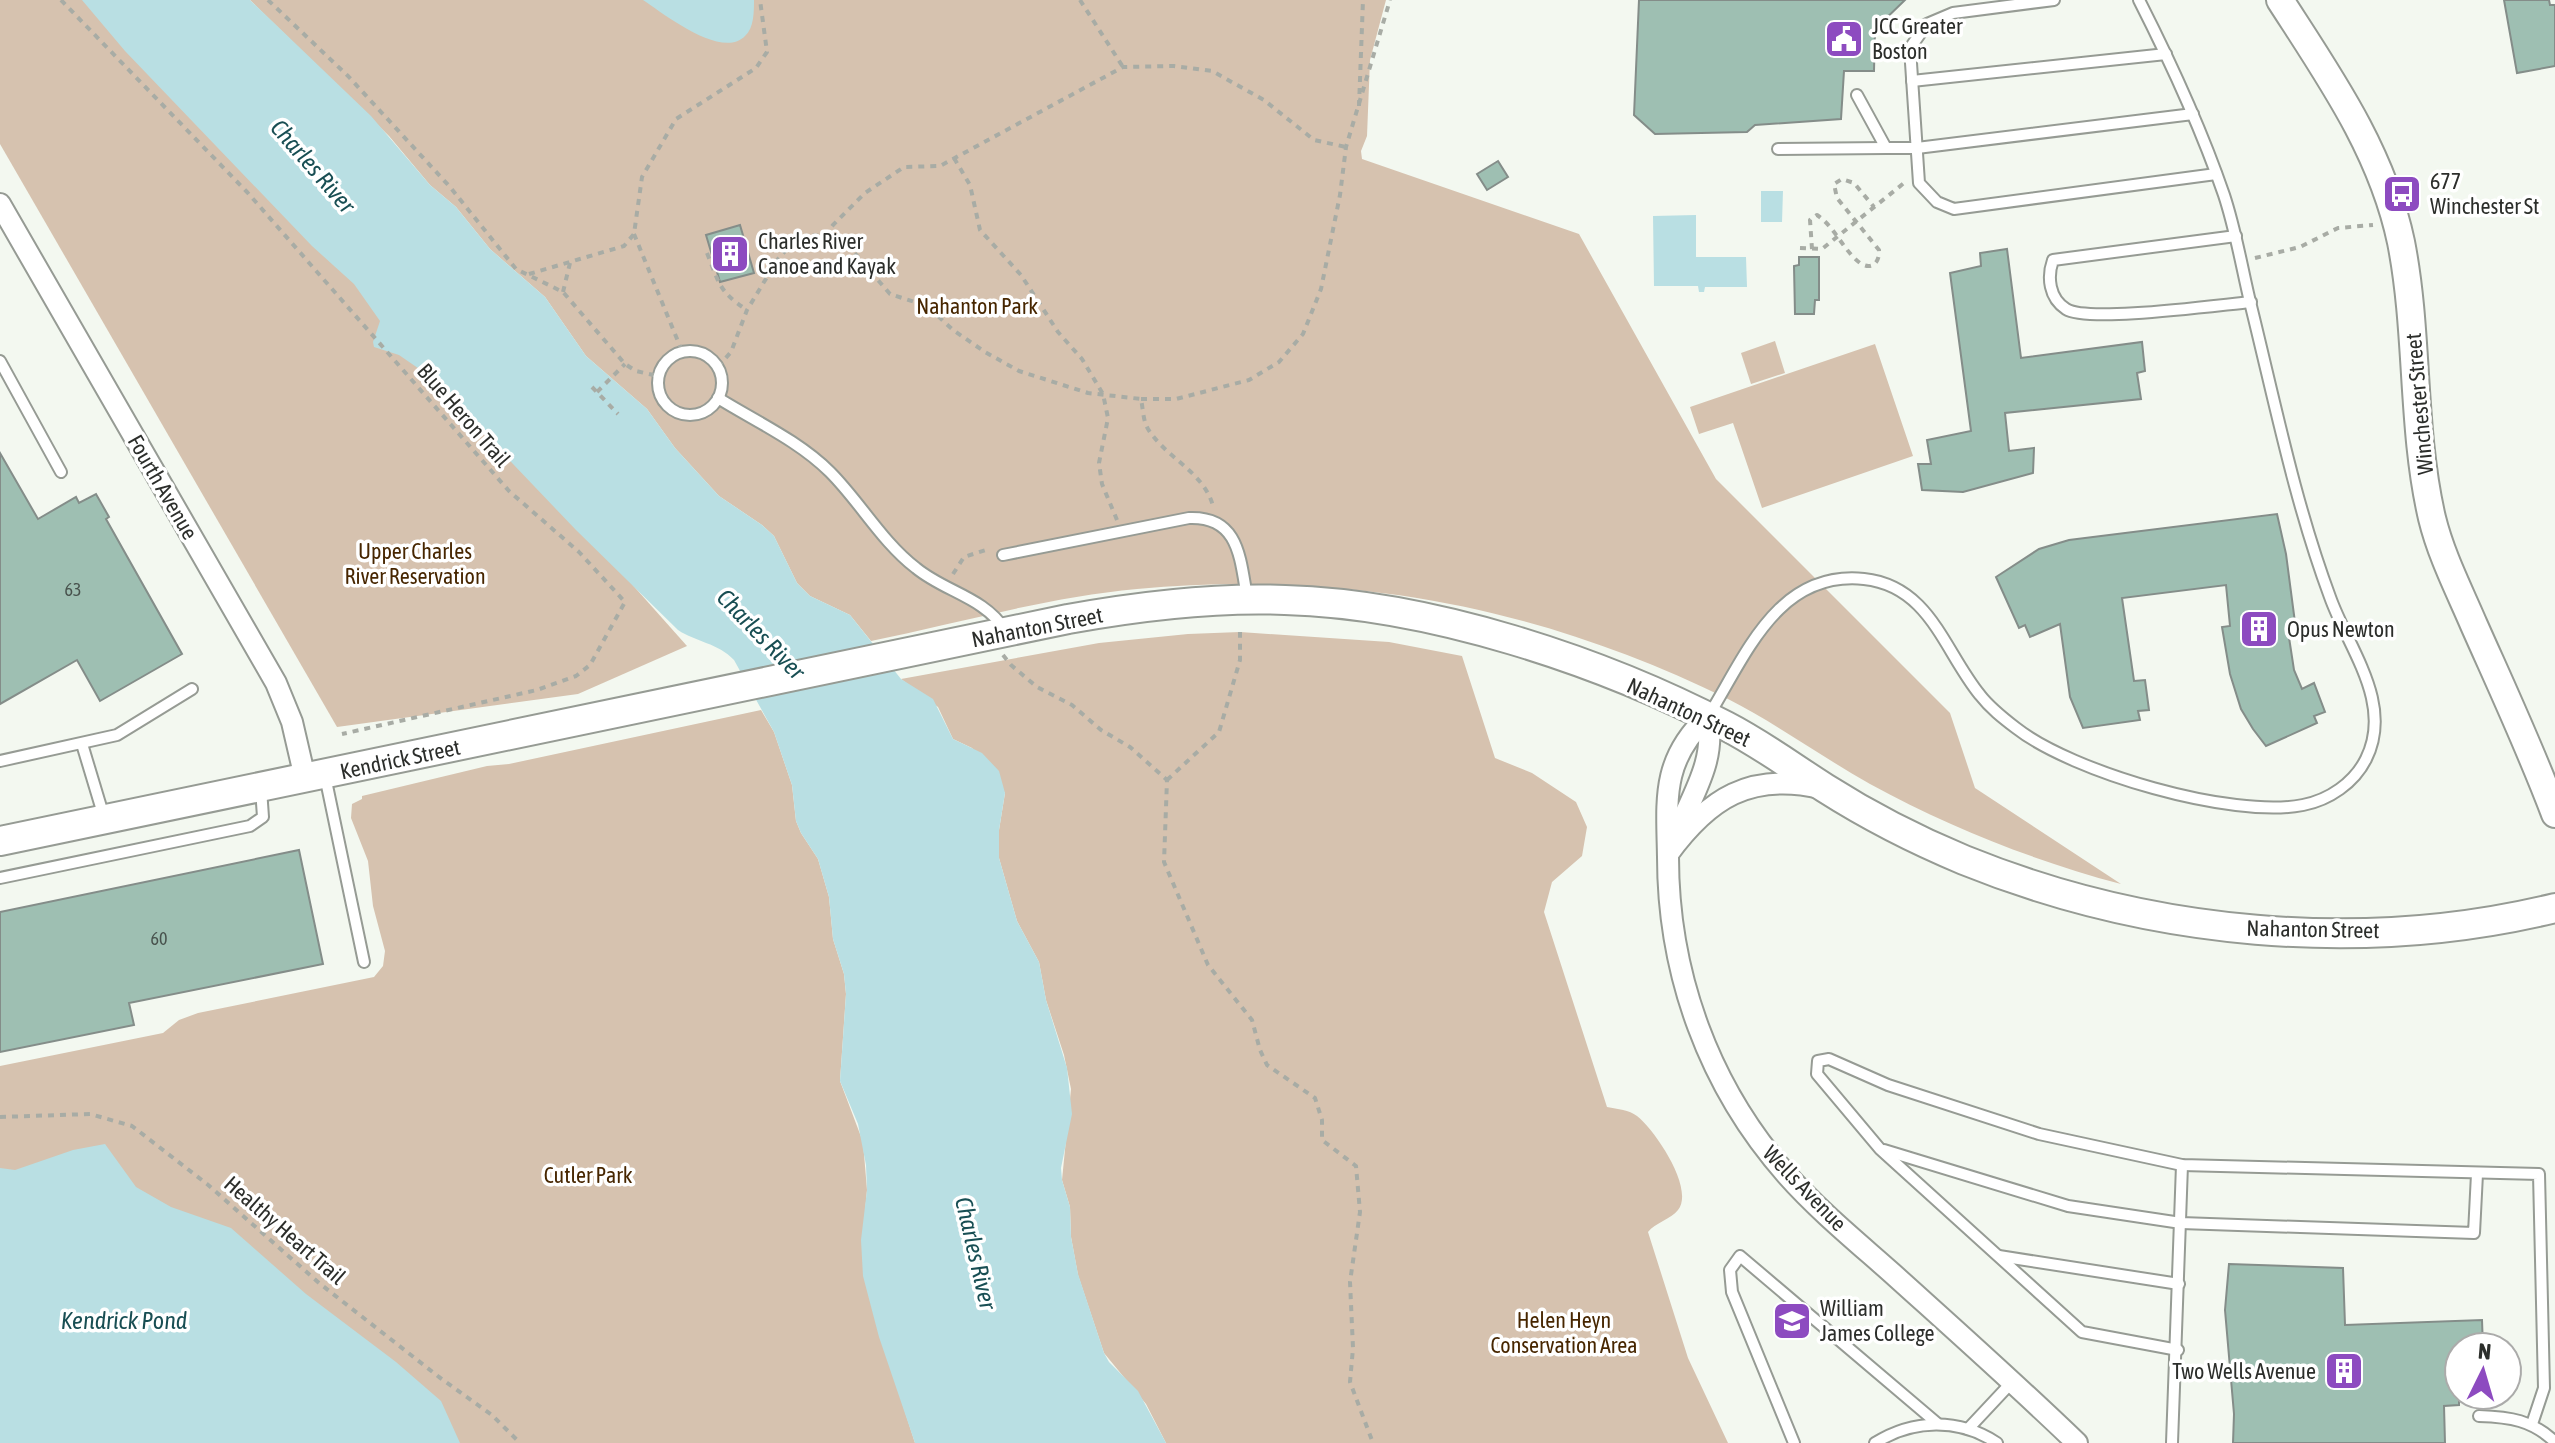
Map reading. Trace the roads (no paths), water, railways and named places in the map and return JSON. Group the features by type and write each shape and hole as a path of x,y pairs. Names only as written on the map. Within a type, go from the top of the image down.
{"main road":[{"name":"Nahanton Street","path":"799,677 998,634 1176,602 1247,599 1358,606 1457,626 1602,672 1707,717 1755,743 1827,789 1919,839 2008,876 2098,904 2191,922 2279,931 2353,933 2465,924 2555,908"},
{"name":"Kendrick Street","path":"0,841 799,677"}],"street":[{"name":"Winchester Street","path":"2280,0 2364,137 2379,170 2405,262 2421,449 2433,521 2455,581 2555,814"},
{"name":"Fourth Avenue","path":"0,204 276,683 315,776"},
{"name":"Wells Avenue","path":"1668,854 1710,754 1711,735 1707,717"},
{"name":"Wells Avenue","path":"1707,717 1687,740 1669,783 1666,802 1672,931 1685,986 1707,1049 1742,1116 1785,1173 1813,1203 2077,1443"},
{"path":"1668,854 1704,811 1721,798 1740,790 1787,784 1827,789"}],"lane":[{"path":"2054,0 1953,13 1927,24 1910,48 1919,183 1937,202 1954,209 2216,174"},
{"path":"1707,717 1778,607 1821,583 1864,579 1891,586 1915,600 1936,625 1971,684 1988,705 2019,731 2080,765 2188,795 2264,807 2300,806 2316,801 2348,783 2367,757 2373,740 2375,708 2372,693 2333,607 2316,558 2236,236 2193,114 2139,0"},
{"path":"1912,81 2166,54"},
{"path":"1857,95 1886,148"},
{"path":"1778,149 1917,148 2193,114"},
{"path":"2236,236 2053,260 2048,275 2054,297 2068,310 2094,315 2251,302"},
{"path":"682,351 702,353 718,367 721,388 718,398 703,412 683,414 666,404 660,396 658,376 667,360 682,351"},
{"path":"0,361 61,472"},
{"path":"718,398 821,463 908,561 991,612 998,634"},
{"path":"1003,555 1189,518 1214,520 1226,528 1235,543 1247,599"},
{"path":"0,761 125,732 192,689"},
{"path":"82,744 104,819"},
{"path":"315,776 364,962"},
{"path":"0,878 250,826 263,817 260,787"},
{"path":"2178,1350 2082,1332 1880,1149 1817,1074 1818,1061 1829,1059 1888,1085 2039,1134 2182,1165 2539,1174 2544,1388 2532,1424"},
{"path":"1880,1149 2068,1206 2181,1223 2474,1233 2477,1174"},
{"path":"2172,1443 2178,1350 2182,1165"},
{"path":"1794,1443 1732,1292 1730,1270 1740,1256 1938,1424"},
{"path":"1998,1256 2179,1284"},
{"path":"1968,1429 2012,1382"},
{"path":"2479,1416 2502,1417 2532,1424 2555,1442"},
{"path":"1875,1443 1906,1429 1938,1424 1968,1429 1997,1443"}],"water":[{"name":"Charles River","path":"82,0 250,0 371,116 430,185 456,207 490,249 545,297 586,356 647,409 675,448 719,496 774,536 797,583 810,596 850,615 901,679 933,699 953,739 982,753 999,771 1005,793 999,830 999,858 1017,921 1039,962 1046,1000 1067,1068 1072,1114 1061,1168 1070,1207 1071,1237 1078,1274 1104,1353 1138,1391 1166,1443 915,1443 879,1337 863,1276 861,1240 867,1190 866,1165 858,1124 840,1081 846,994 844,974 833,939 829,897 818,859 796,821 792,785 774,732 734,660 721,650 678,630 576,530 428,375 399,355 374,347 380,321 354,284 312,246 125,51"},
{"path":"643,0 754,0 753,20 745,36 735,42 722,42 693,32"},
{"path":"1761,191 1783,191 1782,222 1761,222"},
{"path":"1696,215 1696,257 1746,257 1747,287 1705,287 1704,292 1699,292 1698,286 1654,286 1653,216"},
{"name":"Kendrick Pond","path":"105,1144 136,1187 171,1207 231,1228 306,1294 396,1362 441,1401 460,1443 0,1443 0,1168 15,1170 73,1150"}],"place":[{"name":"JCC Greater Boston","path":"1844,39"},
{"name":"677 Winchester St","path":"2402,194"},
{"name":"Charles River Canoe and Kayak","path":"730,254"},
{"name":"Opus Newton","path":"2259,629"},
{"name":"William James College","path":"1792,1321"},
{"name":"Two Wells Avenue","path":"2344,1371"}],"park label":[{"name":"Nahanton Park","path":"977,306"},
{"name":"Upper Charles River Reservation","path":"415,564"},
{"name":"Cutler Park","path":"588,1175"},
{"name":"Helen Heyn Conservation Area","path":"1564,1332"}]}
